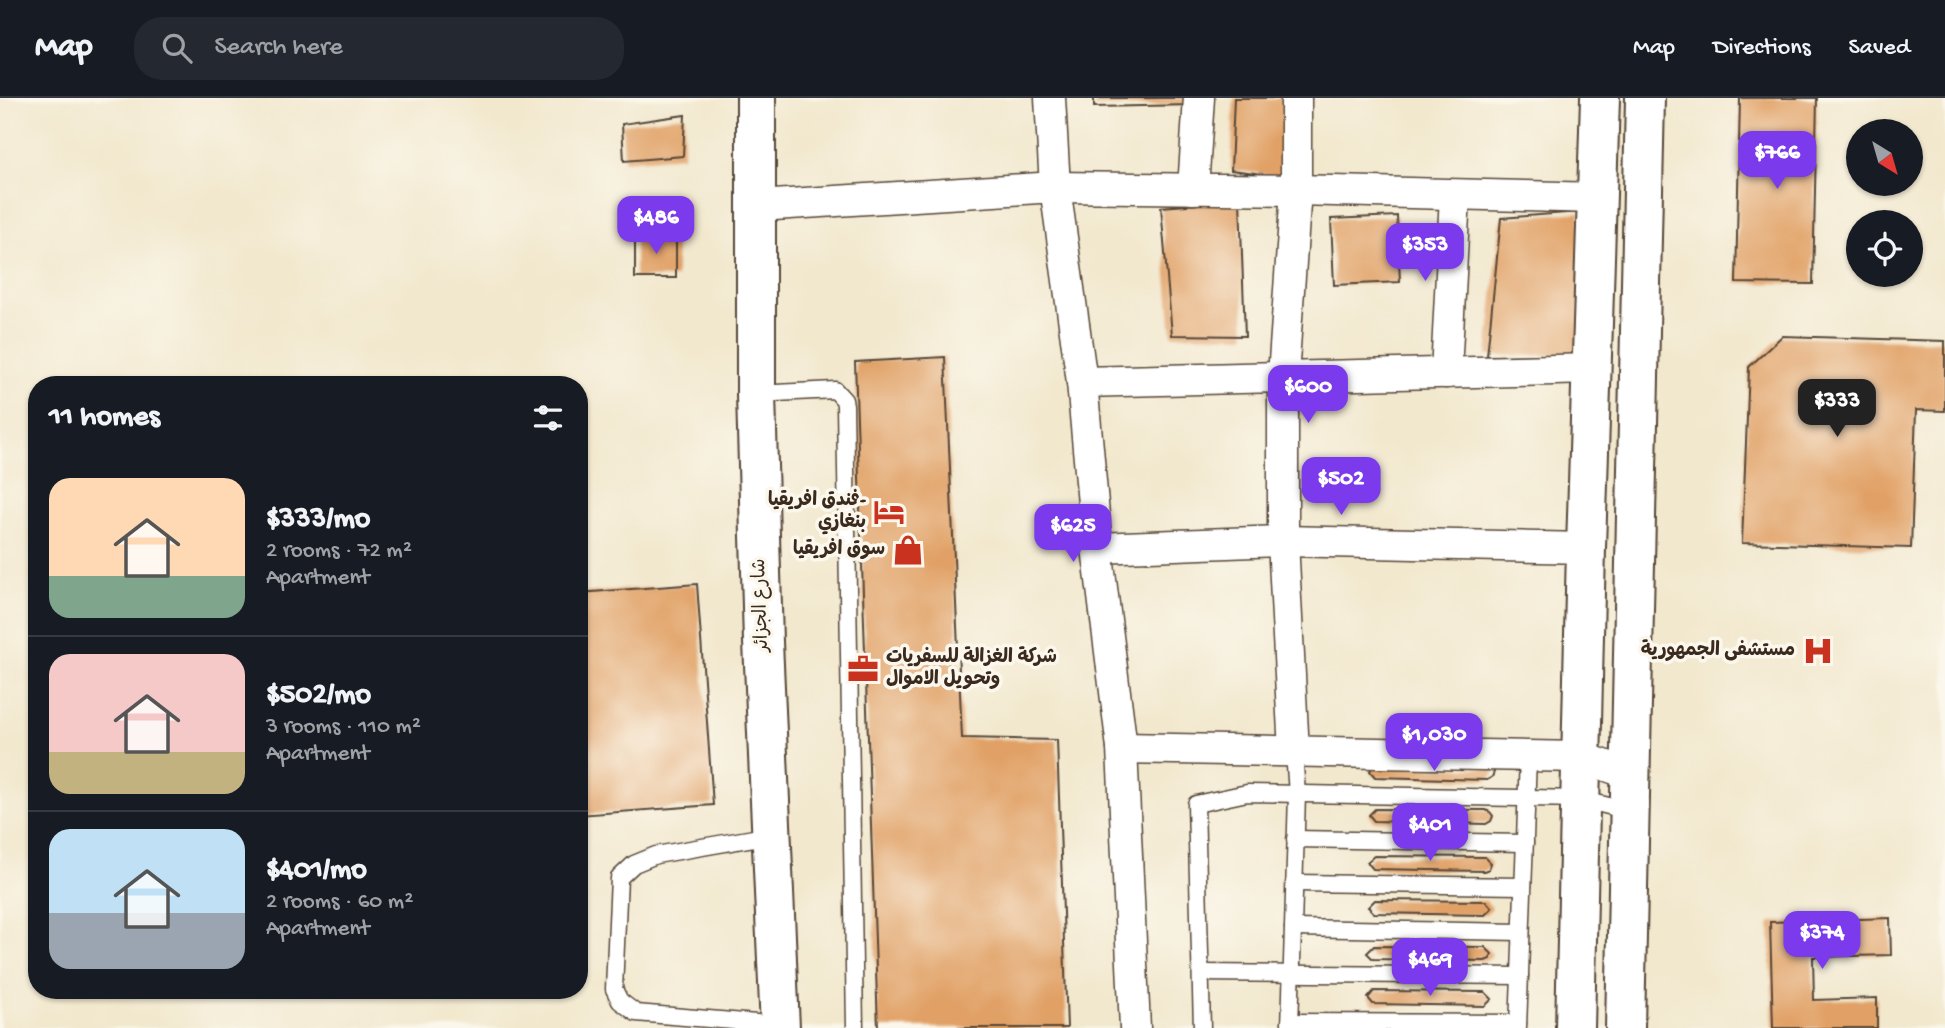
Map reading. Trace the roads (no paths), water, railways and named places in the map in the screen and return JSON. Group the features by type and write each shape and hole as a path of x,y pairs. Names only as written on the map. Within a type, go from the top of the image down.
{"main road":[{"name":"شارع الجزائر","path":"756,98 756,394 780,1027"},
{"path":"1575,1028 1600,98"},
{"path":"1625,1028 1645,98"}],"street":[{"path":"1050,98 1055,187 1082,382 1097,548 1122,748 1135,1028"},
{"path":"1193,189 1199,98"},
{"path":"1294,752 1283,541 1283,376 1296,190 1296,98"},
{"path":"758,206 1055,187 1596,198"},
{"path":"1446,373 1455,195"},
{"path":"1082,382 1592,369"},
{"path":"1097,548 1283,541 1586,548"},
{"path":"1122,748 1581,757 1629,793"}],"lane":[{"path":"756,394 835,390 844,400 855,1028"},
{"path":"1294,752 1297,794 1290,1025 1518,1026 1528,757"},
{"path":"1202,1028 1196,804 1247,793 1580,799 1629,793"},
{"path":"771,835 656,855 634,864 619,878 614,989 620,1001 636,1013 780,1027"},
{"path":"1295,839 1525,843"},
{"path":"1294,883 1523,886"},
{"path":"1293,928 1521,932"},
{"path":"1201,973 1520,976"}],"place":[{"name":"فندق افريقيا- بنغازي","path":"889,512"},
{"name":"سوق افريقيا","path":"908,550"},
{"name":"مستشفى الجمهورية","path":"1818,651"},
{"name":"شركة الغزالة للسفريات وتحويل الاموال","path":"863,669"}]}
